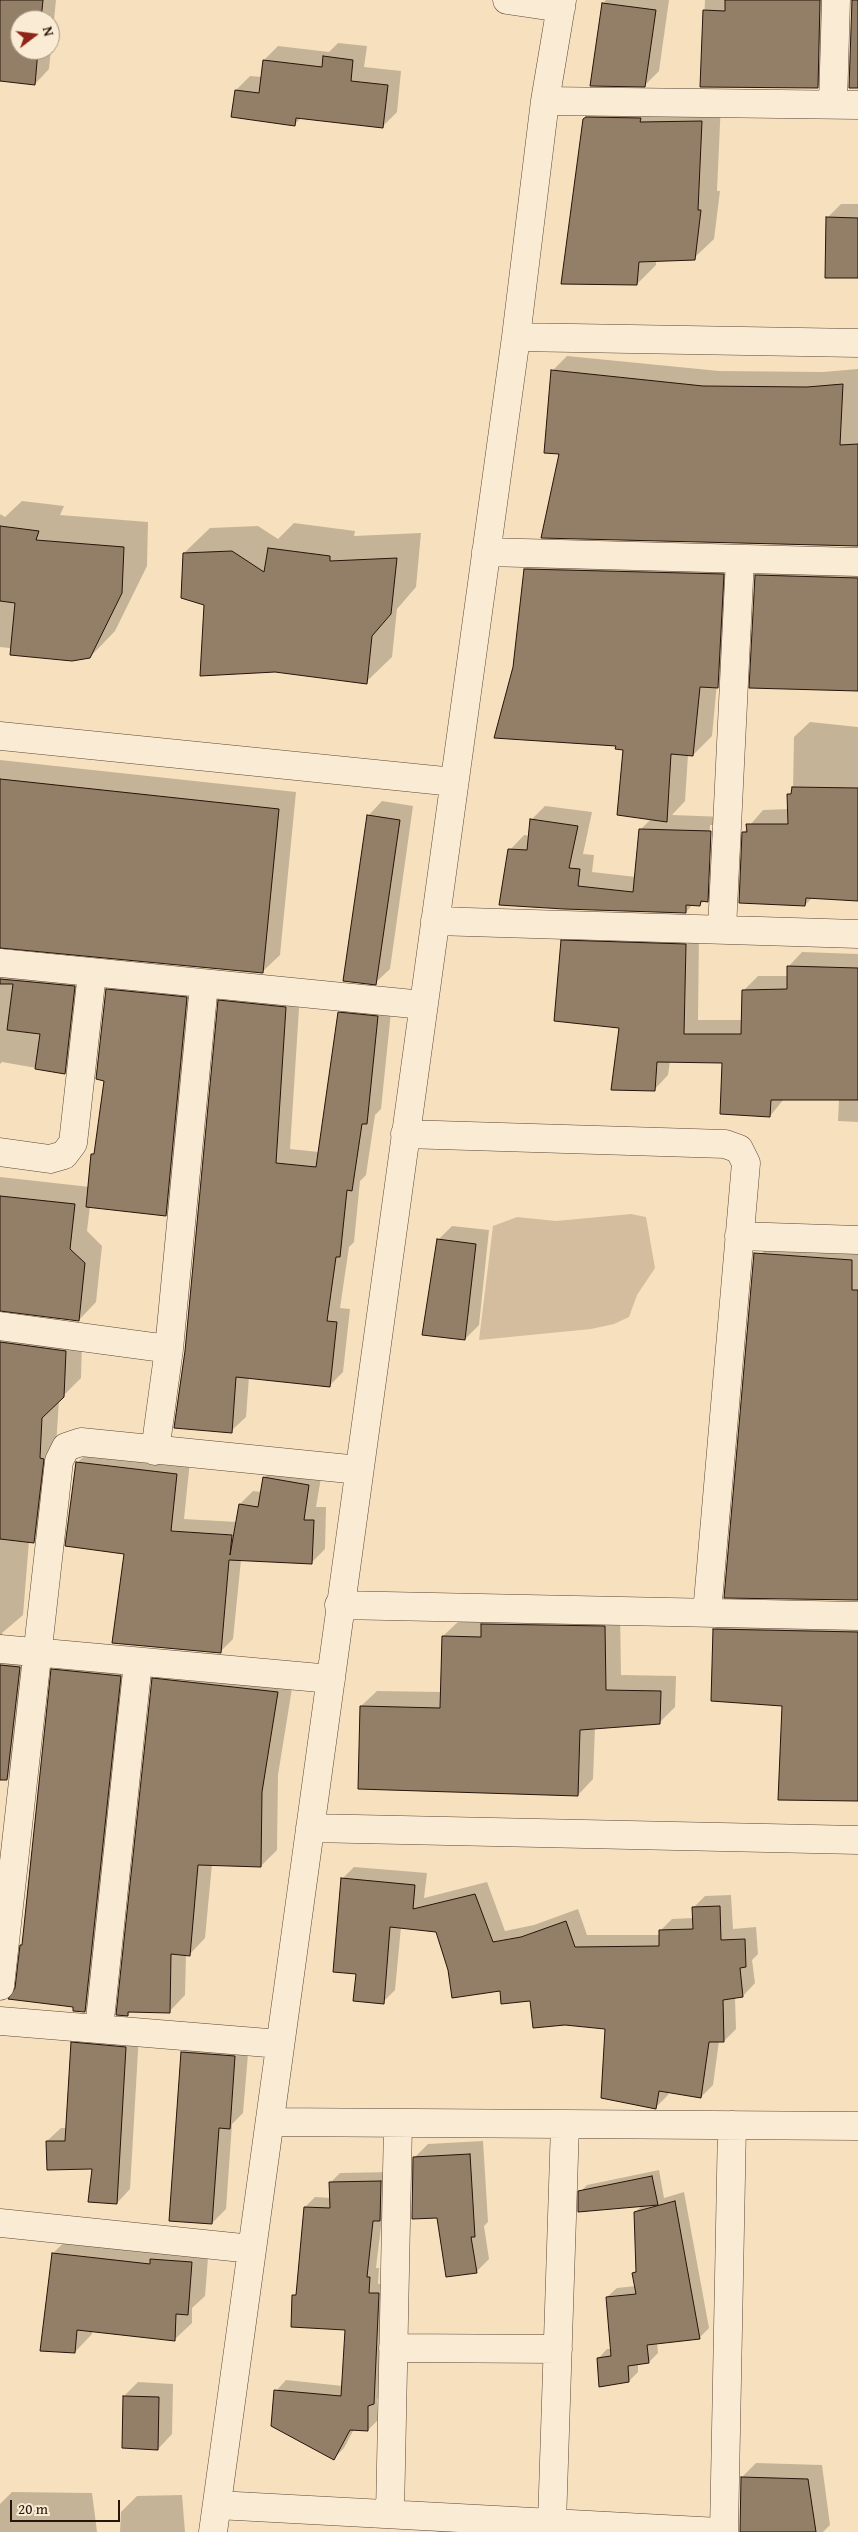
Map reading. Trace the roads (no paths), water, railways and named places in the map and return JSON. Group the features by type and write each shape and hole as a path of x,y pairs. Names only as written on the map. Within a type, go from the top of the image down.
{"street":[{"path":"213,2532 516,337 545,101 561,4 507,0"},
{"path":"545,101 846,105 836,0"},
{"path":"516,337 858,343"},
{"path":"486,552 858,562"},
{"path":"722,929 740,559"},
{"path":"0,736 454,782"},
{"path":"435,921 858,934"},
{"path":"0,963 423,1005"},
{"path":"0,1152 50,1158 64,1156 73,1143 92,973"},
{"path":"155,1451 169,1350 204,984"},
{"path":"405,1134 725,1144 739,1149 746,1163 707,1613"},
{"path":"739,1236 858,1240"},
{"path":"0,1326 169,1350"},
{"path":"0,1986 8,1842 39,1653 59,1461 66,1447 81,1442 155,1451 359,1470"},
{"path":"340,1605 858,1616"},
{"path":"0,1649 331,1679"},
{"path":"99,2029 138,1662"},
{"path":"310,1828 858,1840"},
{"path":"0,2021 280,2044"},
{"path":"270,2122 858,2126"},
{"path":"390,2514 398,2124"},
{"path":"552,2523 565,2125"},
{"path":"724,2532 732,2125"},
{"path":"0,2223 252,2249"},
{"path":"393,2348 558,2349"},
{"path":"217,2505 390,2514 515,2526 552,2523 719,2532"}]}
